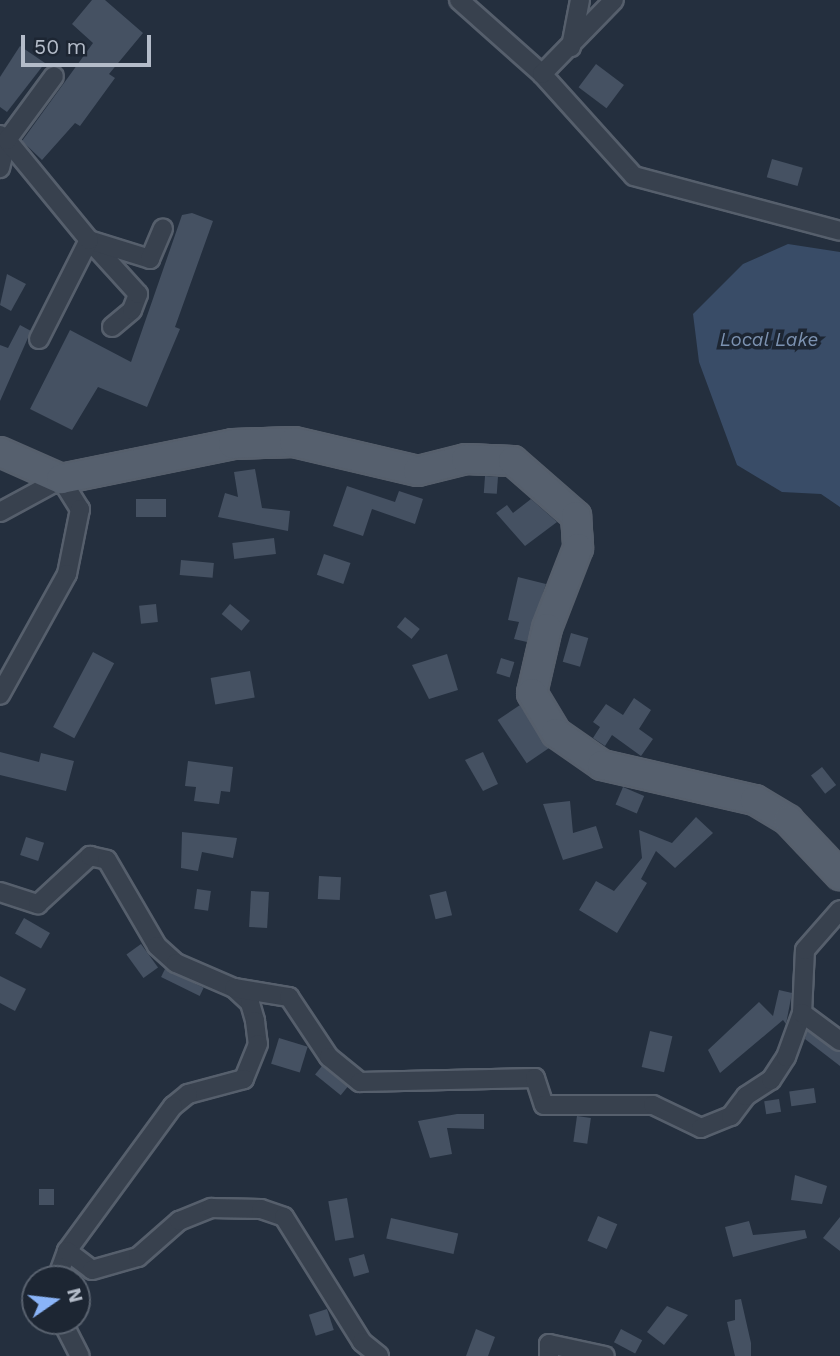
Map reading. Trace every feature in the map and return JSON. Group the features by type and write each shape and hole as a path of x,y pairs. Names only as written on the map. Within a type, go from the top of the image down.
{"main road":[{"path":"0,452 61,479 233,444 294,442 418,471 466,459 513,461 576,516 578,548 547,628 532,693 556,733 602,765 755,800 788,820 840,876"}],"street":[{"path":"458,0 542,75 634,176 840,231"},
{"path":"571,47 580,0"},
{"path":"542,75 614,0"},
{"path":"0,168 4,138 54,76"},
{"path":"4,138 138,294 132,310 112,327"},
{"path":"89,240 150,259 163,229"},
{"path":"39,340 89,240"},
{"path":"0,512 61,479 80,509 78,542 67,574 0,695"},
{"path":"0,892 38,904 90,856 107,860 157,946 177,963 234,988 289,997 329,1057 360,1082 535,1077 544,1105 653,1105 701,1128 731,1116 746,1096 771,1080 802,1013 805,950 840,910"},
{"path":"62,1265 67,1251 173,1106 188,1094 244,1079 258,1044 256,1021 250,1003 234,988"},
{"path":"802,1013 840,1041"},
{"path":"67,1251 92,1270 138,1257 179,1221 211,1208 261,1209 284,1217 362,1342 379,1356"},
{"path":"69,1335 80,1356"},
{"path":"549,1356 549,1344 605,1356"}],"water":[{"name":"Local Lake","path":"788,244 840,252 840,507 821,494 782,492 737,465 699,362 693,314 743,264"}],"building":[{"path":"92,0 105,0 143,33 109,74 115,78 80,126 75,123 42,160 22,141 93,43 72,24"},
{"path":"20,46 45,63 7,112 0,107 0,77"},
{"path":"596,64 624,85 606,108 579,87"},
{"path":"772,159 803,168 798,186 767,177"},
{"path":"192,213 213,221 175,327 180,329 147,407 98,387 72,430 30,409 70,330 131,362 182,215"},
{"path":"7,274 26,284 11,311 0,305"},
{"path":"20,325 31,331 0,401 0,345 8,348"},
{"path":"255,469 262,508 290,511 288,531 218,517 225,493 238,497 234,472"},
{"path":"485,476 498,477 497,494 484,493"},
{"path":"347,486 395,502 399,491 423,499 415,524 372,509 363,536 333,526"},
{"path":"136,499 166,499 166,517 136,517"},
{"path":"531,499 557,522 525,546 496,513 507,505 513,513"},
{"path":"274,538 276,554 234,559 232,543"},
{"path":"324,554 350,563 343,584 317,575"},
{"path":"181,560 214,563 213,578 180,575"},
{"path":"518,577 546,584 527,642 514,639 519,622 508,620"},
{"path":"156,604 158,622 141,624 139,606"},
{"path":"230,604 250,621 242,631 222,614"},
{"path":"405,617 420,629 412,639 397,627"},
{"path":"571,633 588,638 580,667 563,662"},
{"path":"93,652 114,663 74,738 53,727"},
{"path":"447,654 458,690 429,699 412,665"},
{"path":"501,658 514,662 510,677 496,673"},
{"path":"250,671 255,698 215,705 211,678"},
{"path":"634,698 651,710 639,729 653,739 641,756 612,735 605,746 593,738 600,727 593,722 606,704 623,715"},
{"path":"520,705 549,748 527,763 498,720"},
{"path":"0,752 39,762 41,753 74,761 66,791 0,775"},
{"path":"483,752 498,784 483,791 465,760"},
{"path":"188,761 233,767 230,792 221,791 219,804 194,801 196,787 185,786"},
{"path":"822,767 836,785 825,794 811,776"},
{"path":"623,787 644,796 637,813 616,804"},
{"path":"570,801 573,833 596,826 603,848 563,860 543,804"},
{"path":"696,817 713,833 675,868 656,851 641,879 647,883 617,933 579,910 596,881 614,891 642,858 639,830 672,843"},
{"path":"182,832 237,838 233,858 202,852 198,871 181,868"},
{"path":"26,837 44,843 38,861 20,855"},
{"path":"319,876 341,877 340,900 318,899"},
{"path":"197,889 211,891 208,911 194,909"},
{"path":"251,891 269,892 267,928 249,927"},
{"path":"446,891 452,915 436,919 430,895"},
{"path":"24,918 50,933 41,949 15,934"},
{"path":"141,944 158,967 143,978 126,955"},
{"path":"165,969 204,988 200,996 161,977"},
{"path":"0,976 26,989 15,1011 0,1003"},
{"path":"779,990 792,993 786,1024 783,1020 720,1073 708,1050 759,1002 773,1016"},
{"path":"650,1031 672,1036 664,1072 642,1067"},
{"path":"807,1031 840,1052 840,1066 805,1039"},
{"path":"279,1038 308,1047 300,1073 271,1064"},
{"path":"322,1066 348,1087 341,1095 315,1075"},
{"path":"814,1088 816,1103 791,1106 789,1091"},
{"path":"779,1099 781,1112 766,1114 764,1101"},
{"path":"457,1114 484,1114 484,1129 447,1128 452,1154 430,1158 418,1121"},
{"path":"577,1116 591,1118 587,1144 573,1142"},
{"path":"795,1175 827,1186 822,1204 791,1200"},
{"path":"39,1189 54,1189 54,1205 39,1205"},
{"path":"347,1198 354,1237 335,1241 328,1201"},
{"path":"598,1216 617,1224 607,1249 587,1241"},
{"path":"840,1217 840,1251 823,1238"},
{"path":"391,1218 458,1234 454,1254 386,1238"},
{"path":"749,1221 753,1235 805,1230 807,1238 733,1257 725,1227"},
{"path":"364,1254 369,1272 354,1277 349,1258"},
{"path":"741,1299 751,1343 751,1356 735,1356 727,1322 735,1320 735,1300"},
{"path":"667,1306 688,1315 664,1345 647,1332"},
{"path":"327,1309 334,1330 316,1336 309,1315"},
{"path":"476,1329 495,1337 488,1356 466,1356"},
{"path":"621,1329 642,1340 635,1354 614,1342"}]}
